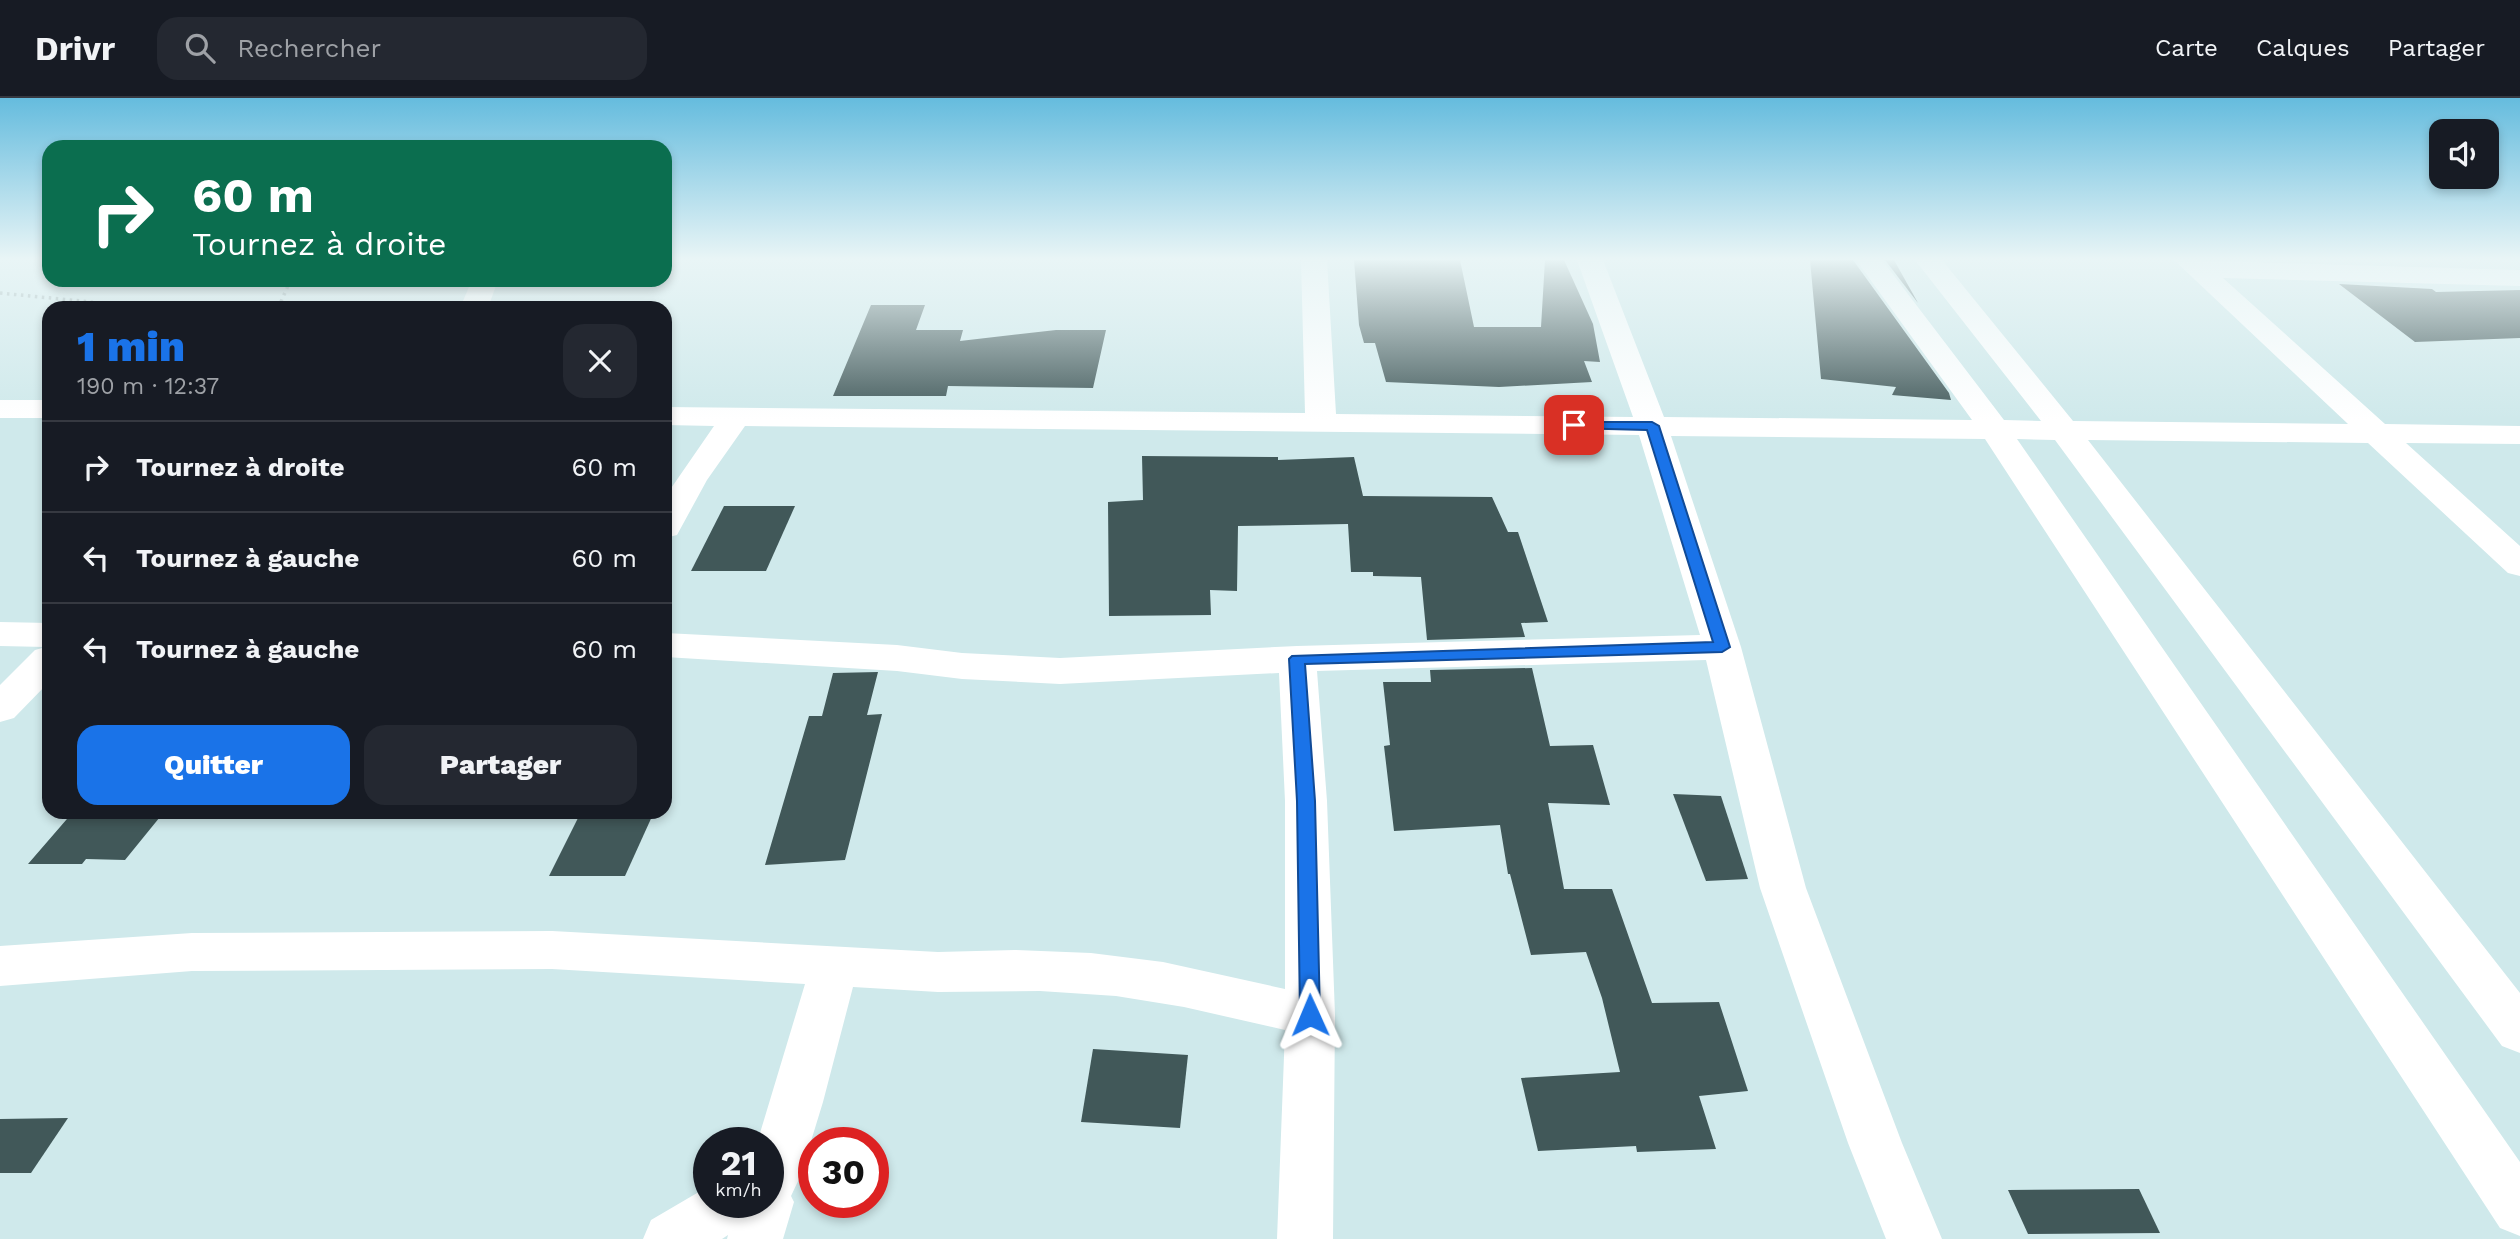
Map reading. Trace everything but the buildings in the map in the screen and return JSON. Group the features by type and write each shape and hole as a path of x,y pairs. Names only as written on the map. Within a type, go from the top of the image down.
{"street":[{"path":"1316,313 1321,423"},
{"path":"1610,313 1652,426 1722,647 1783,888 1875,1143 1914,1239"},
{"path":"1909,313 1995,430 2520,1209"},
{"path":"1971,313 2065,431 2520,1031"},
{"path":"2246,313 2520,565"},
{"path":"0,409 42,409"},
{"path":"672,416 2520,435"},
{"path":"672,515 691,480 737,416"},
{"path":"0,634 42,635"},
{"path":"672,645 897,658 962,666 1060,671 1297,659 1722,647"},
{"path":"1297,659 1306,801 1310,1015 1304,1239"},
{"path":"0,708 42,666"},
{"path":"0,966 192,952 552,950 938,972 999,969 1142,979 1310,1015"},
{"path":"784,1134 797,1102 834,966"},
{"path":"671,1239 710,1218"},
{"path":"755,1239 758,1218"}],"route":[{"path":"1310,1015 1306,801 1297,659 1722,647 1652,426 1574,425"}]}
